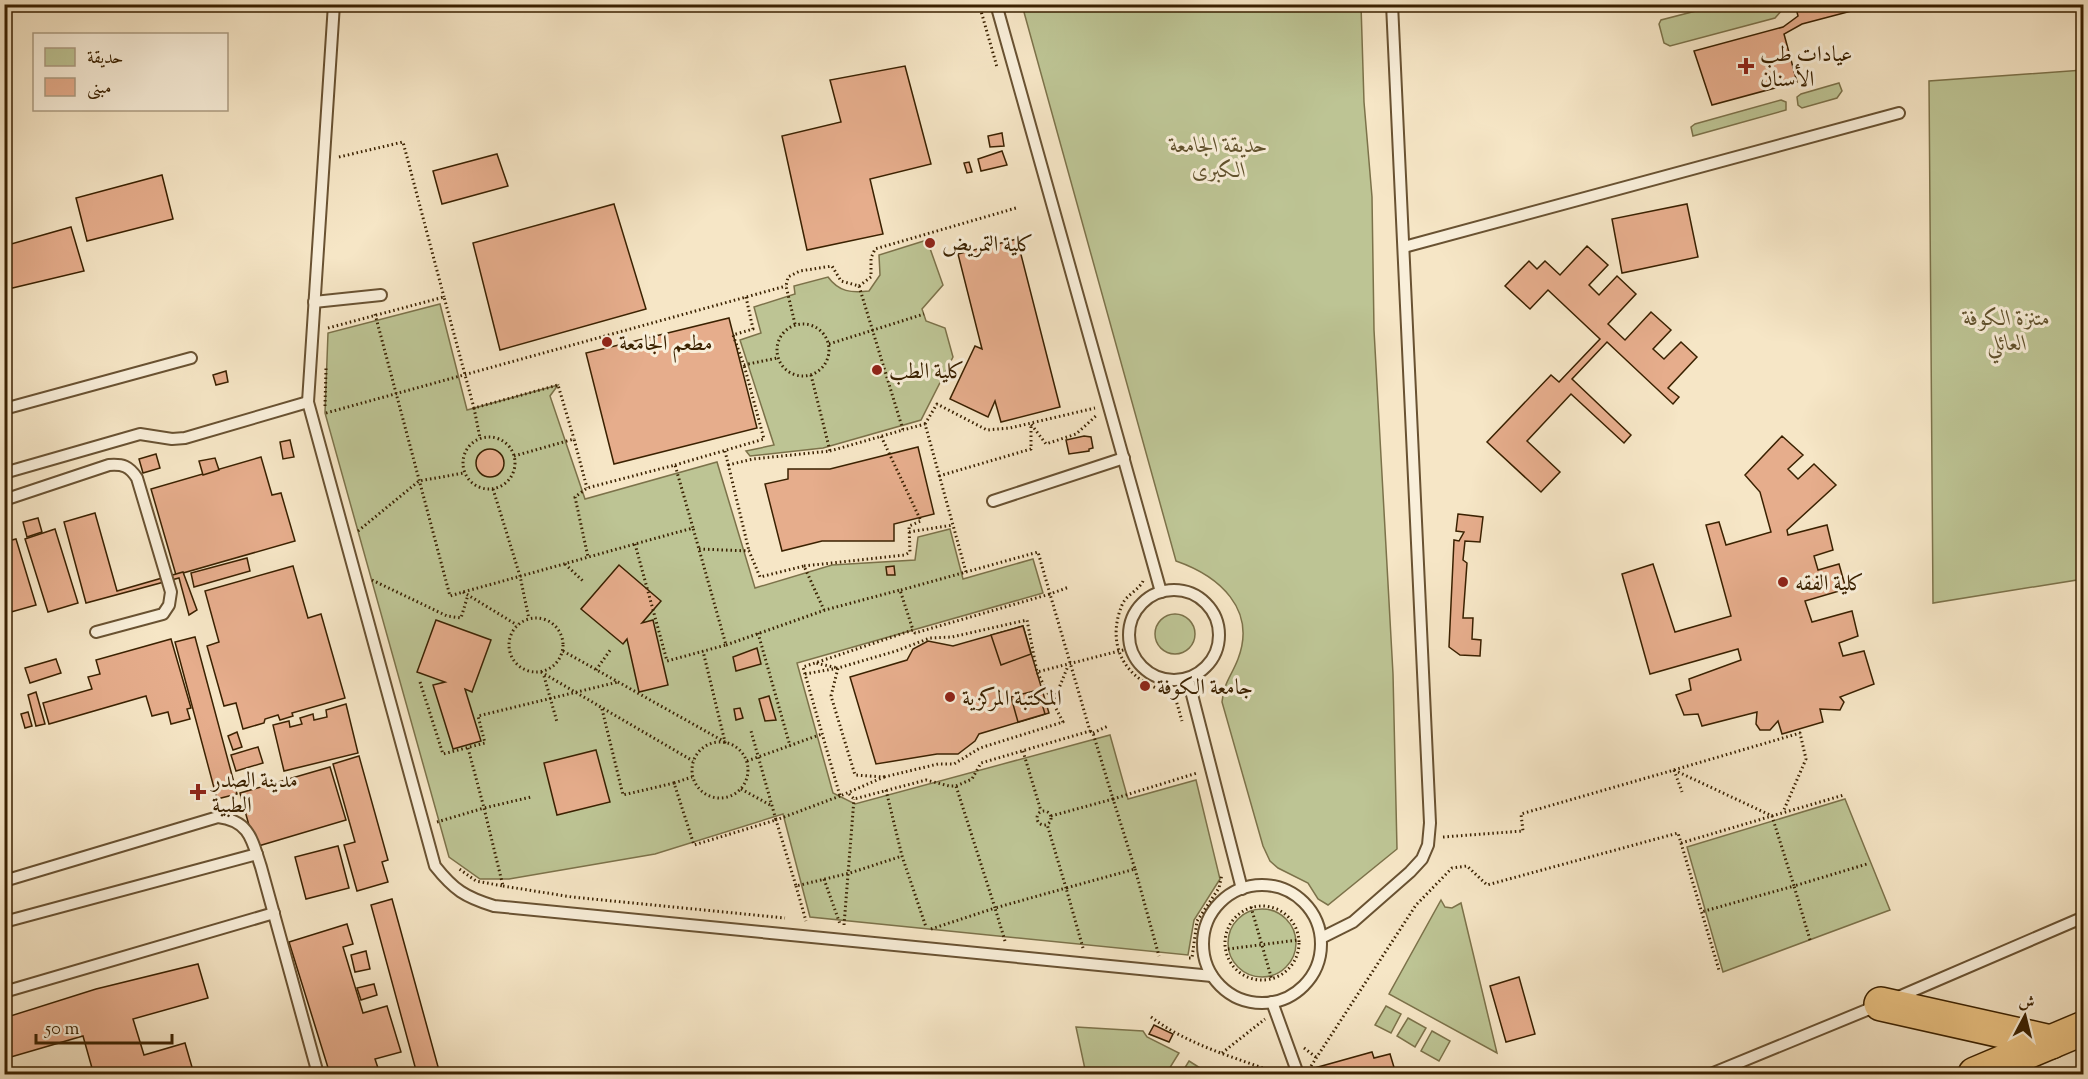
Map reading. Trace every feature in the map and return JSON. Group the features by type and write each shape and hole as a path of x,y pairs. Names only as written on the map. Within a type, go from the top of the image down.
{"highway":[{"path":"1881,1004 2051,1042"},
{"path":"1976,1074 2084,1028"}],"lane":[{"path":"334,4 308,402 435,866 449,883 467,898 494,906 1212,976"},
{"path":"996,4 1161,592"},
{"path":"1321,938 1353,922 1410,872 1422,859 1428,845 1429,811 1392,4"},
{"path":"1404,247 1899,113"},
{"path":"314,302 381,295"},
{"path":"4,409 191,358"},
{"path":"4,473 140,434 172,439 185,438 308,402"},
{"path":"993,501 1124,458"},
{"path":"4,500 109,465 122,464 131,468 137,478 171,592 170,605 163,614 96,632"},
{"path":"1177,590 1192,594 1206,602 1217,622 1219,646 1213,660 1202,671 1188,679 1174,681 1154,675 1137,661 1131,648 1129,635 1138,608 1148,598 1161,592 1177,590"},
{"path":"1188,679 1242,889"},
{"path":"4,881 218,817 242,825 251,837 257,854 318,1074"},
{"path":"4,922 257,854"},
{"path":"1268,886 1293,894 1307,906 1317,921 1321,938 1320,955 1309,979 1289,997 1274,1006 1238,998 1224,989 1212,976 1205,960 1203,943 1206,925 1214,910 1226,897 1242,889 1268,886"},
{"path":"4,992 274,913"},
{"path":"1711,1074 2084,917"},
{"path":"1274,1006 1299,1074"}],"path":[{"path":"979,4 998,69"},
{"path":"339,156 404,142 466,374 480,438"},
{"path":"859,286 871,277 871,258 875,249 1016,208"},
{"path":"795,324 786,286 788,277 832,266 841,281 859,286"},
{"path":"324,413 786,286"},
{"path":"859,286 903,430"},
{"path":"328,333 328,327 444,297"},
{"path":"588,557 575,497 587,488 765,439 733,335 753,329 746,297"},
{"path":"375,314 450,596 693,528"},
{"path":"829,344 924,314"},
{"path":"808,323 815,326 821,330 829,344 824,366 811,375 790,373 777,358 776,350 780,335 795,324 808,323"},
{"path":"744,365 777,358"},
{"path":"326,367 324,413 327,424"},
{"path":"811,375 830,451"},
{"path":"474,408 558,386 587,488"},
{"path":"1091,397 1100,424"},
{"path":"728,465 753,459 830,451 925,424 938,405 987,429 1031,424 1095,408"},
{"path":"1031,424 1046,444 1076,434 1097,415"},
{"path":"925,424 966,572"},
{"path":"939,476 1031,449 1031,424"},
{"path":"725,451 749,551 760,577 804,566 905,555 910,552 909,526 921,521 881,436"},
{"path":"480,438 497,438 505,442 514,456 513,473 508,481 493,489 475,486 464,473 462,464 466,448 480,438"},
{"path":"514,456 574,439"},
{"path":"675,465 726,645"},
{"path":"357,532 419,481 464,473"},
{"path":"493,489 520,576 529,619"},
{"path":"354,521 360,542"},
{"path":"909,532 953,525"},
{"path":"635,544 667,661 726,645 825,610 1038,552 1069,664 1135,869 1160,956 1149,955"},
{"path":"699,549 749,551"},
{"path":"565,564 584,582"},
{"path":"804,566 825,610"},
{"path":"368,570 374,591"},
{"path":"1143,577 1143,584 1122,604 1116,637 1118,652 1130,673 1156,689 1174,693 1185,730"},
{"path":"370,580 447,616 460,618 468,595"},
{"path":"900,590 915,633 1069,587"},
{"path":"463,592 517,625"},
{"path":"529,619 545,619 558,628 564,643 563,651 555,665 541,672 524,670 512,657 509,640 517,625 529,619"},
{"path":"674,783 693,845 776,820 849,794 884,777 938,764 954,764 980,748 1063,722 1037,672 1027,620 952,636 930,638 896,651 838,668 805,674"},
{"path":"840,796 803,667 913,630"},
{"path":"758,633 790,746"},
{"path":"1037,672 1131,648"},
{"path":"596,670 611,650"},
{"path":"563,651 596,670 725,741 741,750 747,761 748,776 741,789 725,798 713,797 702,792 693,776 693,761 705,745 725,741"},
{"path":"703,651 725,741"},
{"path":"814,663 838,668"},
{"path":"1053,704 1069,664"},
{"path":"838,668 831,696 855,775 884,777"},
{"path":"541,672 557,722"},
{"path":"544,676 693,761"},
{"path":"420,682 443,754 485,743 478,716 618,682"},
{"path":"602,709 623,795 693,776"},
{"path":"854,799 926,780 956,786 972,779 981,763 1108,726"},
{"path":"751,731 806,921"},
{"path":"1437,835 1440,838 1523,831 1521,814 1800,733 1806,759 1783,812"},
{"path":"747,761 822,734"},
{"path":"468,748 503,886"},
{"path":"1023,751 1041,811"},
{"path":"1072,947 1084,948 1047,824 1051,816 1197,774 1194,763"},
{"path":"1674,770 1682,792"},
{"path":"1674,770 1772,816 1810,940"},
{"path":"956,786 1005,941"},
{"path":"741,789 772,806"},
{"path":"886,790 902,856 926,927"},
{"path":"842,925 850,873 854,799 849,794"},
{"path":"1681,843 1844,795"},
{"path":"437,822 531,797"},
{"path":"434,811 439,832"},
{"path":"1041,811 1046,811 1051,816"},
{"path":"1041,811 1037,820 1042,825 1047,824"},
{"path":"1306,1074 1416,905 1452,868 1467,866 1487,885 1678,833 1719,970"},
{"path":"796,886 850,873 902,856"},
{"path":"1701,912 1867,864"},
{"path":"454,866 476,882 572,897 818,922"},
{"path":"1181,957 1192,958 1197,921 1219,888 1221,868"},
{"path":"931,929 995,908 1135,869"},
{"path":"825,879 842,925"},
{"path":"1267,906 1282,911 1292,921 1298,940 1294,963 1272,980 1256,981 1241,975 1227,958 1224,940 1227,930 1237,915 1251,907 1267,906"},
{"path":"1251,907 1272,980"},
{"path":"829,923 856,926"},
{"path":"924,933 936,934"},
{"path":"993,940 1016,942"},
{"path":"1228,949 1298,940"},
{"path":"1222,1053 1274,1006"},
{"path":"1150,1017 1165,1028 1222,1053 1280,1074"}],"green space":[{"name":"حديقة الجامعة الكبرى","path":"1022,5 1361,5 1364,102 1372,197 1374,330 1393,674 1397,849 1328,905 1318,899 1308,883 1278,868 1270,861 1263,846 1222,702 1226,684 1238,659 1243,641 1238,610 1220,585 1192,567 1176,561"},
{"path":"1719,5 1782,5 1783,9 1775,18 1670,46 1664,43 1659,24 1661,20"},
{"name":"متنزة الكوفة العائلي","path":"2083,70 2083,579 1933,603 1929,81"},
{"path":"1839,83 1842,91 1837,98 1802,108 1798,105 1797,97 1801,94"},
{"path":"1781,100 1786,102 1786,110 1693,136 1691,127 1695,124"},
{"path":"927,240 943,285 922,309 926,321 945,328 953,357 921,420 823,448 750,456 746,451 774,445 740,340 761,333 754,307 795,294 794,286 828,277 841,289 857,292 869,291 880,275 879,255"},
{"path":"440,304 467,410 558,385 550,396 585,499 717,462 755,588 832,565 915,560 918,537 950,529 963,579 1033,559 1043,593 797,663 833,793 855,804 1110,735 1128,799 1196,780 1220,879 1194,920 1188,955 810,917 783,814 655,854 509,879 480,879 449,857 325,413 328,333"},
{"path":"1175,614 1183,615 1189,620 1194,626 1194,642 1189,648 1183,653 1175,654 1167,653 1161,648 1156,642 1155,634 1156,626 1161,620 1167,615"},
{"path":"1845,799 1890,910 1723,972 1687,847"},
{"path":"1441,900 1445,907 1452,908 1461,903 1497,1053 1389,994"},
{"path":"1255,909 1269,909 1281,914 1291,924 1296,943 1291,962 1281,972 1269,977 1255,977 1243,972 1233,962 1228,950 1228,936 1233,924 1243,914"},
{"path":"1386,1006 1401,1014 1391,1033 1375,1025"},
{"path":"1408,1018 1426,1028 1415,1047 1397,1036"},
{"path":"1076,1027 1143,1031 1147,1037 1179,1053 1166,1074 1086,1074"},
{"path":"1432,1031 1450,1041 1439,1061 1421,1051"},
{"path":"1189,1061 1208,1073 1181,1074"}],"building":[{"name":"عيادات طب الأسنان","path":"1795,4 1857,4 1859,9 1802,24 1784,34 1797,82 1712,105 1694,51 1783,27 1798,16"},
{"path":"905,66 931,164 870,179 883,234 807,250 782,136 841,122 830,80"},
{"path":"1002,133 1004,146 990,147 988,136"},
{"path":"4,139 9,155 4,156"},
{"path":"1002,151 1007,165 981,171 978,159"},
{"path":"497,154 508,186 442,204 433,171"},
{"path":"969,162 972,172 967,173 964,163"},
{"path":"162,175 173,219 87,241 76,198"},
{"path":"614,204 646,309 500,350 473,243"},
{"path":"1687,204 1698,257 1622,273 1612,219"},
{"path":"71,227 84,271 4,290 4,246"},
{"path":"1017,239 1060,407 1001,422 995,401 988,417 950,399 975,346 982,349 958,254"},
{"path":"1587,246 1608,265 1589,285 1599,295 1617,276 1636,294 1608,324 1625,340 1651,312 1671,330 1653,349 1664,359 1681,342 1697,357 1668,388 1679,397 1673,404 1607,342 1572,379 1631,435 1624,443 1571,394 1527,441 1560,472 1541,492 1487,442 1551,375 1559,382 1600,339 1548,290 1530,309 1505,286 1529,261 1537,269 1545,261 1560,275"},
{"path":"729,318 757,428 614,464 586,353"},
{"path":"226,371 228,382 216,385 213,375"},
{"path":"1084,436 1091,437 1093,448 1089,451 1069,454 1066,440"},
{"name":"كلية الفقه","path":"1782,436 1803,455 1788,469 1798,479 1814,464 1836,485 1787,530 1788,535 1827,525 1833,550 1814,556 1818,570 1839,564 1846,589 1805,601 1812,622 1852,611 1858,636 1839,643 1843,656 1864,651 1874,684 1840,697 1844,702 1840,710 1820,709 1823,722 1782,734 1778,721 1770,730 1760,730 1756,724 1757,712 1702,726 1698,714 1684,715 1676,695 1691,690 1689,679 1741,660 1738,649 1650,674 1622,574 1653,564 1675,632 1731,616 1706,525 1719,522 1726,545 1771,532 1760,492 1745,475"},
{"path":"290,440 294,457 283,459 280,442"},
{"path":"918,447 934,514 894,524 894,541 822,541 782,551 765,484 788,479 788,469 830,469"},
{"path":"490,449 500,453 504,463 500,473 490,477 480,473 476,463 480,453"},
{"path":"156,454 160,468 143,473 139,459"},
{"path":"261,457 272,495 281,493 295,541 176,575 151,489"},
{"path":"215,458 219,470 203,475 199,461"},
{"path":"95,513 117,591 183,572 197,610 189,615 179,578 86,603 64,522"},
{"path":"1458,514 1483,517 1480,542 1465,541 1463,560 1467,563 1463,618 1473,618 1472,639 1481,640 1480,656 1460,655 1449,647 1454,540 1459,541 1464,532 1456,531"},
{"path":"38,518 42,532 27,537 23,522"},
{"path":"55,529 78,603 48,612 25,539"},
{"path":"16,539 36,605 4,614 4,542"},
{"path":"247,558 250,571 194,587 191,573"},
{"path":"619,565 661,601 642,623 653,620 668,685 639,692 627,639 623,644 581,609"},
{"path":"293,566 308,618 321,614 345,698 292,713 293,716 280,720 278,715 265,719 264,723 243,729 236,703 224,706 207,646 219,642 205,591"},
{"path":"894,566 895,575 887,575 886,567"},
{"path":"436,620 491,640 472,692 465,689 481,741 453,749 433,685 445,682 417,672"},
{"name":"المكتبة المركزية","path":"1023,626 1049,713 979,734 975,741 958,754 937,754 876,764 850,677 907,660 913,649 928,641 953,646"},
{"path":"1023,626 1031,654 1001,665 991,635"},
{"path":"195,637 237,794 217,799 175,642"},
{"path":"171,639 191,708 187,709 190,719 171,724 168,712 152,716 146,696 49,724 43,703 92,689 88,677 100,674 96,660"},
{"path":"757,648 761,664 736,671 733,657"},
{"path":"56,659 61,673 30,683 25,668"},
{"path":"1038,690 1045,714 1018,722 1011,697"},
{"path":"36,692 45,724 36,726 28,695"},
{"path":"769,696 776,720 765,721 759,699"},
{"path":"346,704 358,753 284,771 273,725 289,721 290,727 302,724 300,718 313,714 314,720 327,717 326,710"},
{"path":"740,708 743,718 736,720 734,709"},
{"path":"28,712 32,726 25,728 21,714"},
{"path":"237,732 242,747 233,750 228,736"},
{"path":"258,747 263,763 236,771 231,755"},
{"path":"596,750 610,802 557,815 544,763"},
{"path":"359,756 388,860 382,862 388,882 357,891 344,845 355,842 333,764"},
{"path":"330,767 346,820 255,847 240,793"},
{"path":"338,846 349,888 306,899 295,857"},
{"path":"392,899 440,1074 417,1074 371,905"},
{"path":"347,924 353,944 343,947 363,1013 387,1006 401,1052 375,1059 380,1074 330,1074 289,942"},
{"path":"366,951 370,969 355,972 351,955"},
{"path":"198,964 208,998 133,1019 144,1055 185,1043 194,1074 70,1074 92,1068 83,1036 4,1059 4,1018 96,989"},
{"path":"1519,977 1535,1034 1506,1042 1490,986"},
{"path":"374,984 377,995 361,1000 357,988"},
{"path":"1154,1025 1173,1034 1169,1042 1149,1034"},
{"path":"1372,1052 1374,1058 1390,1054 1396,1074 1293,1074"}],"place":[{"name":"عيادات طب الأسنان","path":"1746,66"},
{"name":"كلية التمريض","path":"930,243"},
{"name":"مطعم الجامعة","path":"607,342"},
{"name":"كلية الطب","path":"877,370"},
{"name":"كلية الفقه","path":"1783,582"},
{"name":"جامعة الكوفة","path":"1145,686"},
{"name":"المكتبة المركزية","path":"950,697"},
{"name":"مدينة الصدر الطبية","path":"198,792"}]}
